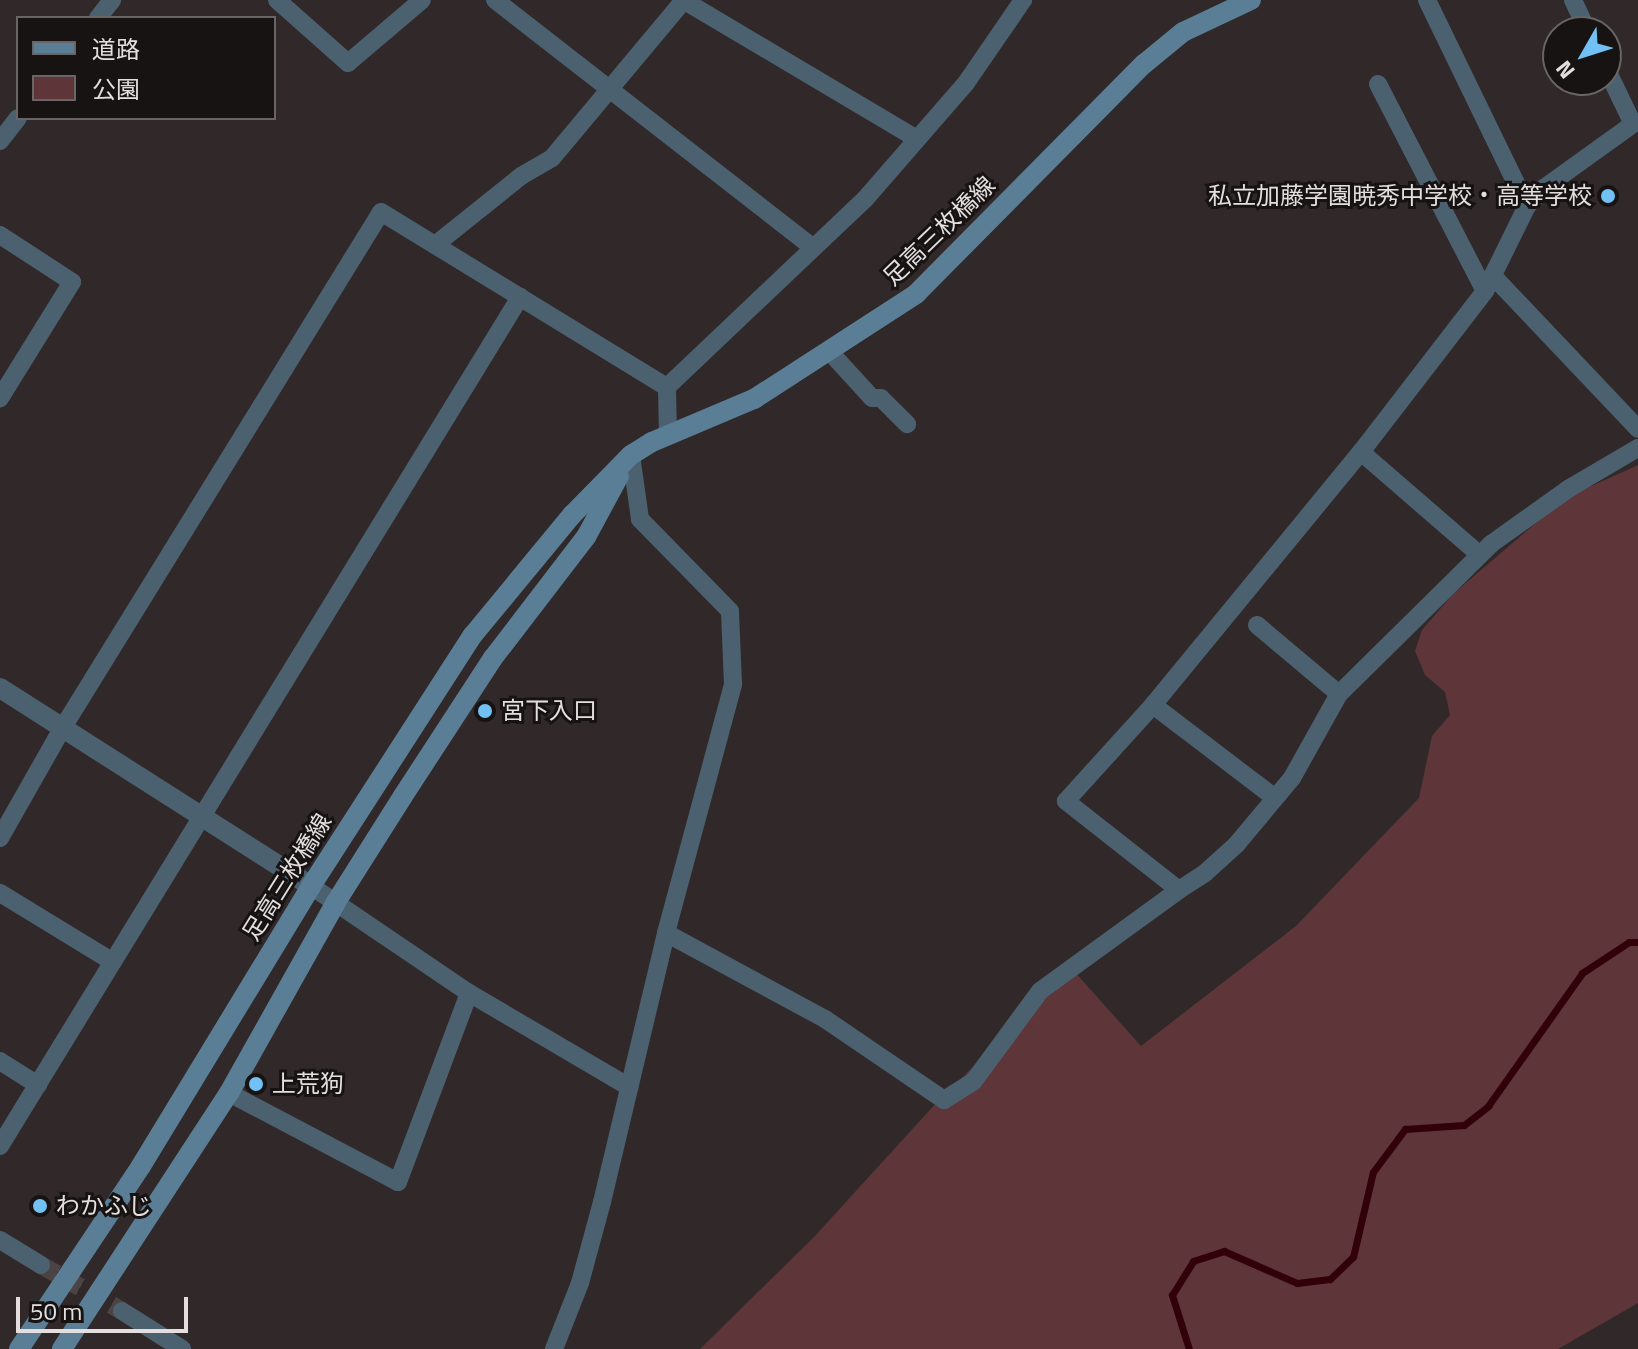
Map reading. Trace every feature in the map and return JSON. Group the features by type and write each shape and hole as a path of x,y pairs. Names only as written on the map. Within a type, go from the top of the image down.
{"main road":[{"name":"足高三枚橋線","path":"19,1349 141,1166 311,886 473,635 572,515 631,455 754,399 916,294 1144,64 1183,32 1251,0"},
{"path":"62,1349 229,1093 336,902 493,658 586,537 631,455"}],"street":[{"path":"100,16 112,0"},
{"path":"277,0 348,63 422,0"},
{"path":"495,0 813,248"},
{"path":"435,245 521,176 552,158 612,91 684,0 917,139"},
{"path":"668,436 667,387 866,198 966,83 1023,0"},
{"path":"1427,0 1527,206"},
{"path":"1378,84 1489,284 1638,429"},
{"path":"1179,890 1066,801 1153,705 1361,452 1489,284 1527,206 1544,188 1633,124 1620,96"},
{"path":"0,141 16,120"},
{"path":"0,838 62,729 381,212 667,387"},
{"path":"0,235 72,282 0,398"},
{"path":"0,1146 520,297"},
{"path":"830,352 872,398 881,398 907,424"},
{"path":"666,933 825,1019 944,1100 973,1082 1040,991 1205,873 1236,845 1292,778 1339,694 1480,555 1568,489 1638,448"},
{"path":"1361,452 1480,555"},
{"path":"554,1349 580,1283 666,933 733,684 730,611 640,519 631,455"},
{"path":"1257,625 1339,694"},
{"path":"0,688 336,902 469,993 629,1087"},
{"path":"1153,705 1275,798"},
{"path":"0,893 113,962"},
{"path":"229,1093 398,1182 469,993"},
{"path":"0,1061 38,1085"},
{"path":"0,1240 41,1265"},
{"path":"122,1311 182,1349"}],"green space":[{"path":"1638,465 1638,1303 1558,1349 700,1349 814,1237 938,1101 1073,970 1141,1046 1296,926 1419,798 1432,736 1450,715 1445,692 1425,675 1415,651 1422,630 1453,594 1565,498"}],"waterway":[{"path":"1189,1349 1172,1295 1193,1261 1224,1251 1297,1283 1330,1279 1353,1257 1373,1172 1405,1129 1464,1125 1488,1106 1582,973 1629,942 1638,942"}],"tunnel":[{"path":"41,1265 122,1311"}],"place":[{"name":"私立加藤学園暁秀中学校・高等学校","path":"1608,196"},
{"name":"宮下入口","path":"485,711"},
{"name":"上荒狗","path":"256,1084"},
{"name":"わかふじ","path":"40,1206"}]}
